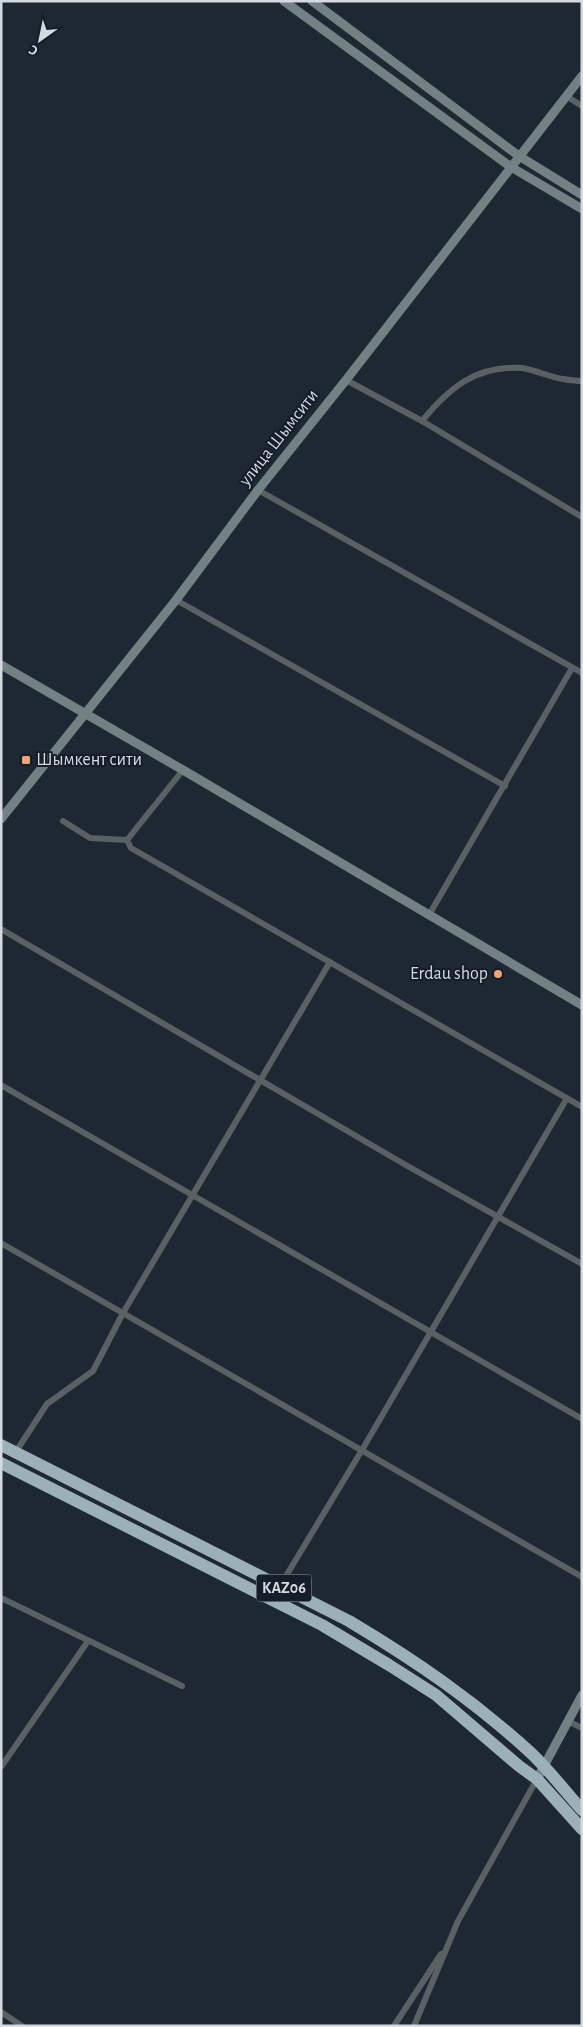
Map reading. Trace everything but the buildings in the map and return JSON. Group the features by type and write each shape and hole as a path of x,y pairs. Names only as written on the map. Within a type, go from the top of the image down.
{"highway":[{"name":"KАZ06","path":"1,1446 350,1621 426,1668 489,1716 543,1766 582,1810"},
{"name":"KАZ06","path":"1,1463 341,1636 436,1695 538,1779 582,1829"}],"main road":[{"path":"284,1 511,167 582,209"},
{"path":"312,1 519,156 582,195"},
{"name":"улица Шымсити","path":"1,819 176,600 258,490 346,380 582,76"},
{"path":"1,665 582,1005"},
{"path":"538,1779 543,1766 582,1695"}],"street":[{"path":"566,96 582,106"},
{"path":"422,421 441,398 464,380 496,369 523,368 562,379 582,381"},
{"path":"346,380 422,421 582,517"},
{"path":"258,490 582,673"},
{"path":"176,600 505,786"},
{"path":"429,915 572,668"},
{"path":"126,840 183,770"},
{"path":"63,821 90,838 126,840"},
{"path":"126,840 131,848 582,1107"},
{"path":"1,929 582,1264"},
{"path":"15,1452 47,1404 93,1371 123,1313 330,962"},
{"path":"1,1085 582,1419"},
{"path":"280,1586 362,1450 496,1216 567,1098"},
{"path":"1,1243 582,1577"},
{"path":"1,1598 182,1686"},
{"path":"1,1766 88,1641"},
{"path":"568,1721 582,1728"},
{"path":"414,2026 458,1921 538,1779"},
{"path":"394,2026 450,1941"},
{"path":"1,2012 22,2026"}],"place":[{"name":"Шымкент сити","path":"26,760"},
{"name":"Erdau shop","path":"498,974"}]}
